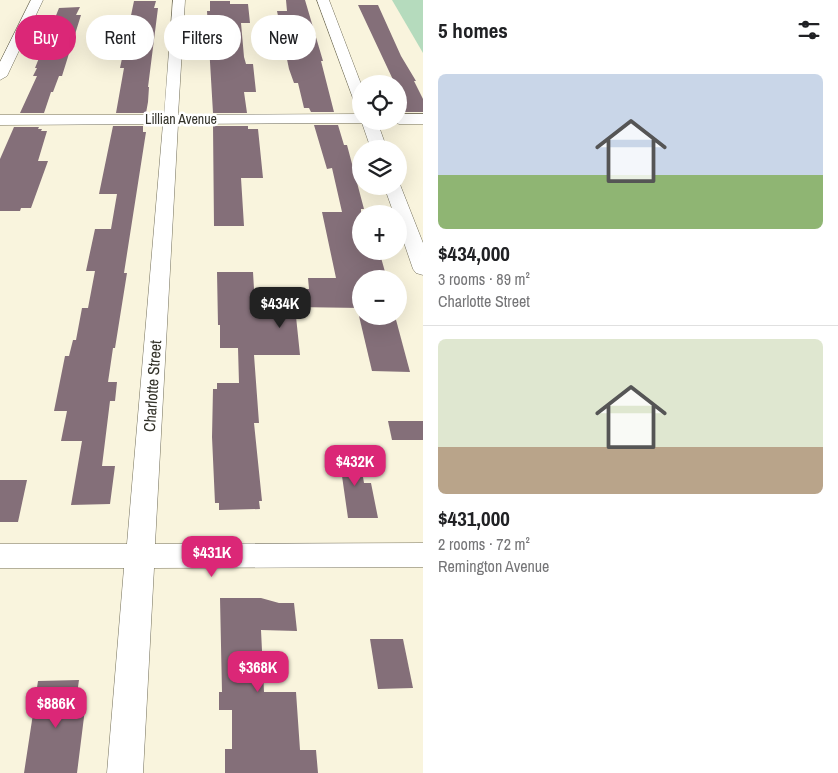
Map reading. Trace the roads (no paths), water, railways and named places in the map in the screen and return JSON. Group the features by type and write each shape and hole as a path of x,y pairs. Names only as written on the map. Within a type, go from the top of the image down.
{"street":[{"path":"0,76 37,0"},
{"name":"Charlotte Street","path":"124,773 179,0"},
{"path":"323,0 352,77"},
{"name":"Lillian Avenue","path":"0,120 352,119"},
{"path":"407,119 423,119"},
{"path":"396,195 423,269"},
{"path":"0,556 423,555"}]}
